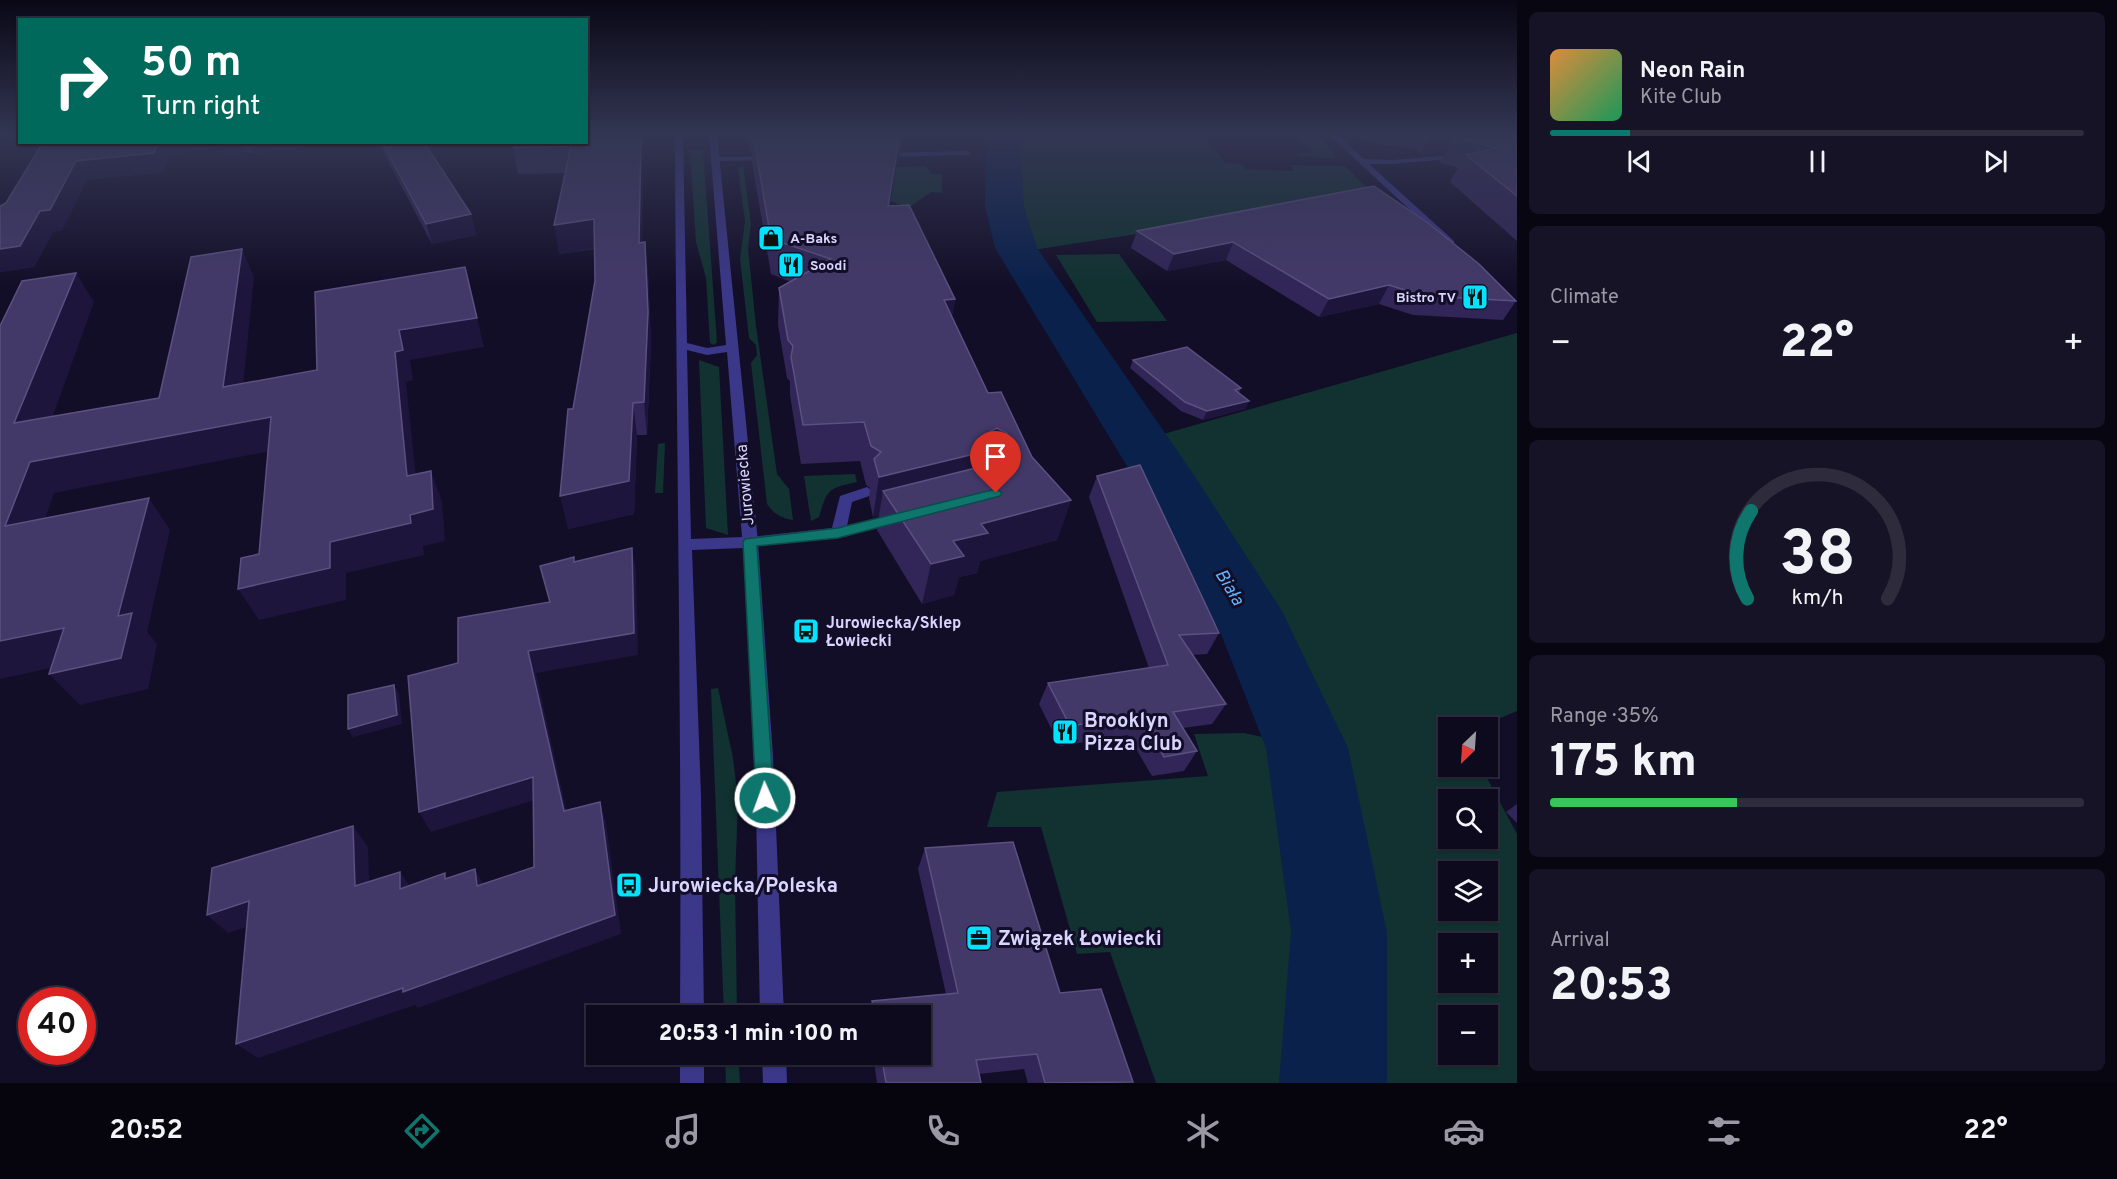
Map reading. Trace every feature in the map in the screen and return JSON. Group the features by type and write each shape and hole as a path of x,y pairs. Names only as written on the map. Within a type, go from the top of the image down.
{"street":[{"path":"680,185 684,545 691,796 692,1005"},
{"name":"Jurowiecka","path":"718,185 750,542 764,756 772,1005"},
{"path":"1389,185 1458,249"},
{"path":"682,345 706,352 717,352 732,346"},
{"path":"838,533 845,499 867,492"},
{"path":"684,545 750,542 838,533 917,513"},
{"path":"692,1065 692,1083"},
{"path":"774,1065 775,1083"}],"green space":[{"path":"692,185 706,185 717,342 714,345 710,343 706,278 696,242"},
{"path":"740,185 746,185 751,224 748,248 756,326 777,474 789,489 793,520 778,515 767,504 751,363 757,355 756,345 749,338 740,259 745,221"},
{"path":"942,185 942,193 931,192 908,208 854,186"},
{"path":"1019,185 1364,185 1376,197 1033,250"},
{"path":"1119,254 1167,321 1097,322 1056,255"},
{"path":"1517,333 1517,711 1498,719 1498,717 1438,717 1438,777 1486,777 1493,789 1438,789 1438,849 1498,849 1498,799 1517,834 1517,1083 1156,1083 1110,952 1077,954 1041,827 987,827 997,792 1208,776 1194,734 1244,733 1306,747 1257,631 1170,485 1160,435"},
{"path":"699,360 719,367 728,535 706,528"},
{"path":"665,443 663,493 655,493 658,444"},
{"path":"855,474 857,482 831,491 824,501 819,517 811,521 804,476"},
{"path":"718,688 733,758 738,800 735,881 737,1005 724,1005 711,689"},
{"path":"725,1065 739,1065 740,1083 726,1083"}],"building":[{"path":"17,185 64,185 50,210 40,211 20,246 0,249 0,206 6,203"},
{"path":"405,185 452,185 471,214 426,224"},
{"path":"563,185 640,185 639,243 645,242 648,312 644,402 633,403 629,481 560,496 568,409 573,409 595,281 594,219 554,225"},
{"path":"762,185 892,185 888,206 909,205 955,299 944,300 988,393 1001,392 1032,457 1071,500 981,524 988,533 953,541 964,556 931,564 883,491 1012,459 1016,453 1007,433 997,428 988,433 995,449 879,477 874,459 881,452 871,446 864,422 803,425 791,357 793,346 788,340 779,288 831,259 771,239"},
{"path":"1503,185 1517,185 1517,196"},
{"path":"1374,186 1428,223 1479,264 1516,301 1424,296 1389,285 1329,299 1233,242 1174,254 1137,231"},
{"path":"242,249 223,387 317,370 315,292 465,267 477,318 399,330 403,350 395,352 407,476 431,471 433,509 410,515 411,523 330,542 330,568 238,589 241,558 259,554 271,417 30,462 5,526 149,498 118,616 132,613 121,658 49,674 64,628 0,641 0,326 22,281 76,273 14,423 159,398 191,257"},
{"path":"1187,347 1241,388 1235,390 1249,401 1207,411 1185,402 1133,360"},
{"path":"1140,465 1219,633 1179,635 1226,704 1173,712 1197,751 1164,757 1140,715 1070,726 1048,683 1168,665 1097,476"},
{"path":"632,548 634,633 528,651 564,811 600,802 615,915 403,992 403,988 236,1044 249,901 207,915 212,868 353,826 355,886 400,872 400,889 445,873 445,879 475,869 477,886 534,867 533,777 419,812 408,676 458,663 458,618 550,602 540,566 574,557 574,562"},
{"path":"394,685 397,715 348,729 348,695"},
{"name":"Związek Łowiecki","path":"1013,842 1060,993 1101,989 1133,1082 1045,1083 1037,1054 976,1060 981,1083 886,1083 883,1065 931,1065 931,1005 873,1005 872,1001 958,993 925,848"}],"waterway":[{"name":"Biała","path":"1003,185 1004,207 1016,248 1170,486 1256,631 1307,748 1339,932 1333,1083"}],"place":[{"name":"A-Baks","path":"771,238"},
{"name":"Soodi","path":"791,265"},
{"name":"Bistro TV","path":"1475,297"},
{"name":"Jurowiecka/Sklep Łowiecki","path":"806,631"},
{"name":"Brooklyn Pizza Club","path":"1065,732"},
{"name":"Jurowiecka/Poleska","path":"629,885"},
{"name":"Związek Łowiecki","path":"979,938"}],"route":[{"path":"765,798 750,542 838,533 996,493"}]}
